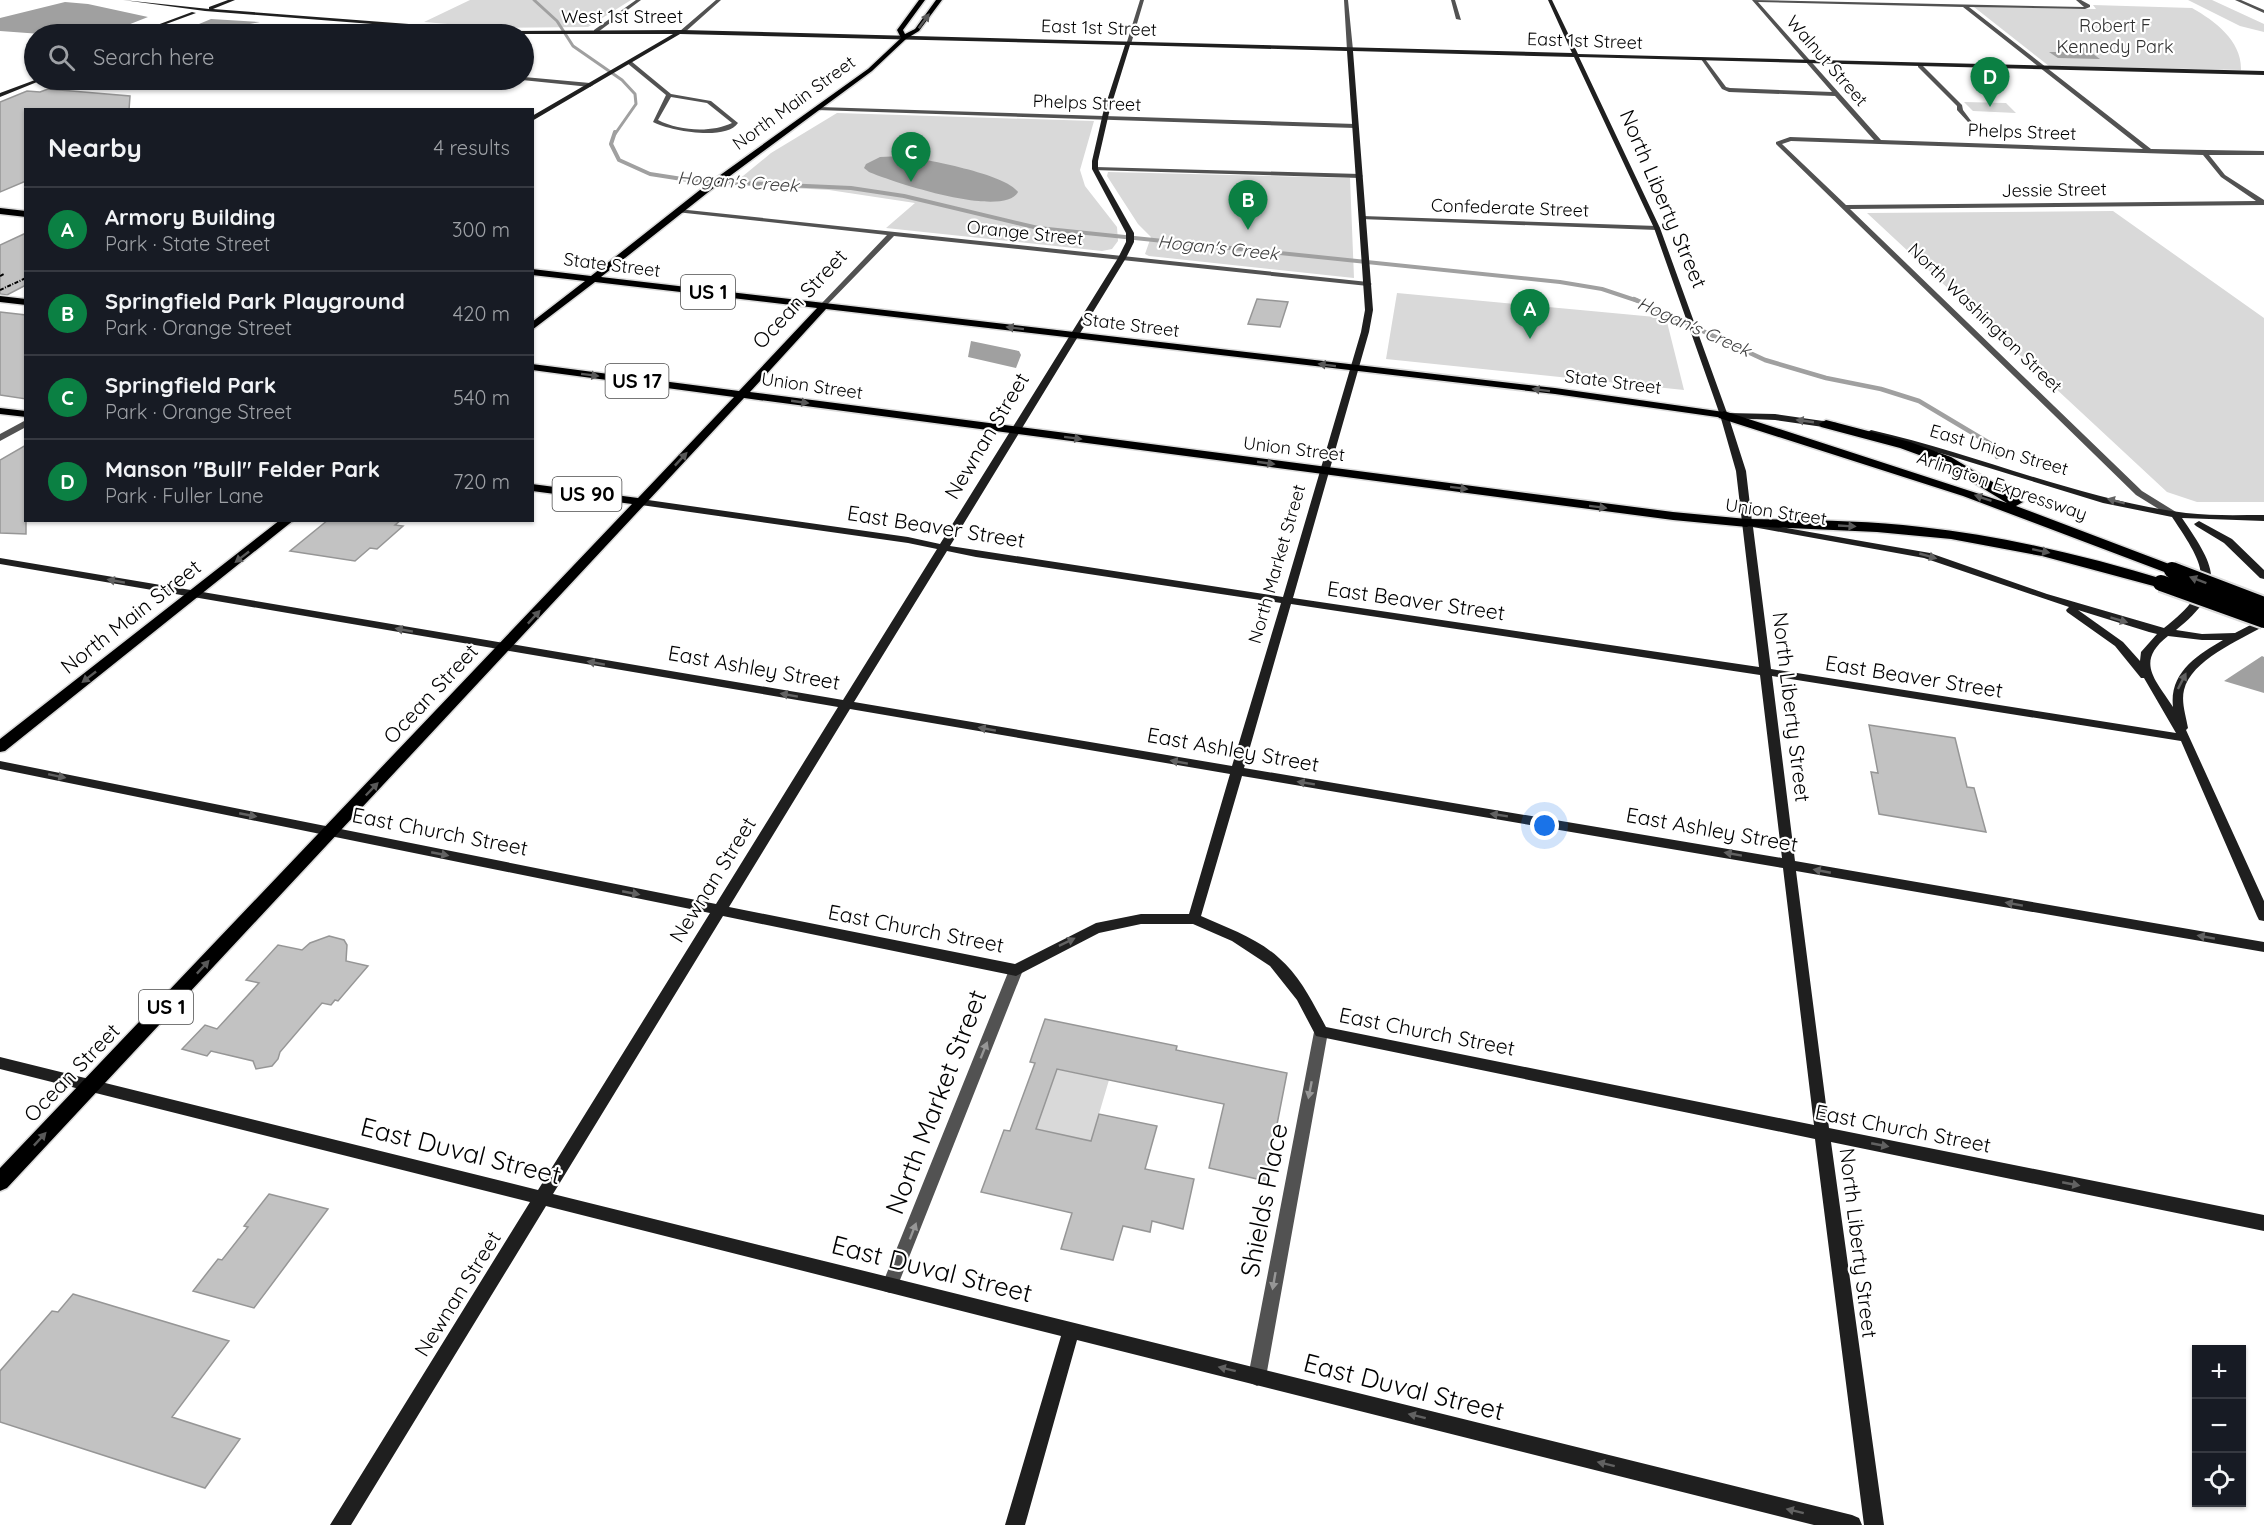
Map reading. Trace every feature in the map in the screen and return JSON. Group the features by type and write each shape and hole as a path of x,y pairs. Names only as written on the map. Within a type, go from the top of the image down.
{"highway":[{"name":"Arlington Expressway","path":"1724,415 1968,493 2264,605"},
{"path":"1826,424 1946,460 2057,525"},
{"path":"1747,523 1866,526 1947,534 2050,553 2161,583 2264,621"}],"main road":[{"name":"North Main Street","path":"904,38 900,30 922,0"},
{"name":"North Main Street","path":"534,325 708,188 870,70 904,38 917,30 939,0"},
{"path":"0,212 24,214"},
{"name":"State Street","path":"534,272 1606,398 1724,415"},
{"path":"0,299 24,302"},
{"name":"Ocean Street","path":"0,1182 332,832 824,306"},
{"name":"Union Street","path":"534,367 1690,519 1747,523"},
{"path":"0,411 24,414"},
{"name":"US 90","path":"534,487 641,502"},
{"name":"North Main Street","path":"0,747 285,522"}],"street":[{"name":"West 1st Street","path":"125,0 205,10 377,24"},
{"path":"160,24 232,0"},
{"path":"596,31 639,0"},
{"path":"534,118 682,32 719,0"},
{"path":"1142,0 1106,113 1095,169 1360,176"},
{"name":"North Market Street","path":"1194,919 1288,602 1365,332 1369,310 1346,0"},
{"path":"1453,0 1459,19"},
{"name":"North Liberty Street","path":"1550,0 1657,228 1724,415 1741,471 1822,1134 1874,1525"},
{"path":"1754,0 2085,8 2088,6 2078,0"},
{"name":"Walnut Street","path":"1754,0 1879,142"},
{"path":"1958,0 2150,151"},
{"path":"2237,0 2264,12"},
{"path":"178,24 198,16 205,10"},
{"name":"West 1st Street","path":"534,33 682,32 904,38"},
{"name":"East 1st Street","path":"904,38 1920,66 2264,73"},
{"path":"1703,60 1724,88 1729,90 1836,94"},
{"path":"629,62 669,95 709,102 735,123 733,126 706,131 677,130 662,126 655,121 669,95"},
{"path":"1920,66 1960,106 1960,110 1970,121"},
{"path":"0,87 24,78"},
{"path":"534,80 590,86"},
{"path":"0,95 24,86"},
{"name":"Phelps Street","path":"819,109 1355,126"},
{"name":"Phelps Street","path":"1779,141 2264,153"},
{"name":"North Washington Street","path":"1779,141 1779,145 2139,493 2201,532 2226,555"},
{"path":"2205,153 2212,166 2229,182 2264,203"},
{"name":"Newnan Street","path":"340,1525 1122,258 1130,242 1130,233 1095,169"},
{"name":"Jessie Street","path":"1844,207 2264,203"},
{"name":"Orange Street","path":"678,211 1368,284"},
{"name":"Confederate Street","path":"1362,218 1657,228"},
{"name":"Ocean Street","path":"824,306 892,234"},
{"name":"East Union Street","path":"1724,415 1775,417 1826,424 1911,442 2097,496 2173,514 2207,518 2264,518"},
{"path":"0,438 24,424"},
{"name":"East Beaver Street","path":"641,502 2185,738"},
{"name":"North Washington Street","path":"2173,514 2201,525 2222,537 2264,576"},
{"name":"Union Street","path":"1747,523 1917,553 2141,627 2213,638 2238,636"},
{"name":"East Ashley Street","path":"0,561 1732,853 2264,947"},
{"path":"2212,616 2230,603 2239,585"},
{"name":"Union Street","path":"2043,596 2079,615 2106,633 2125,650 2149,680"},
{"path":"2185,738 2177,700 2180,682 2196,663 2264,621"},
{"path":"2195,628 2156,646 2145,658 2144,665 2149,680 2185,738 2264,916"},
{"name":"East Church Street","path":"0,765 1016,970 1096,928 1141,919 1194,919 1237,937 1275,962 1302,996 1321,1032 2264,1223"},
{"name":"North Market Street","path":"890,1285 1016,970"},
{"name":"Shields Place","path":"1257,1377 1321,1032"},
{"name":"East Duval Street","path":"0,1063 1852,1525"},
{"path":"1015,1525 1071,1330"}],"green space":[{"path":"470,0 631,0 588,27 534,28 534,24 424,22"},
{"path":"2188,0 2212,0 2264,24 2264,32 2240,26"},
{"name":"Robert F Kennedy Park","path":"2093,5 2192,8 2210,19 2226,33 2237,50 2241,70 2049,66 1974,7 2096,9"},
{"path":"1964,102 2006,103 2016,113 1973,111"},
{"path":"837,113 1094,121 1080,170 1085,186 1117,227 1118,241 1112,249 1102,251 886,228 915,203 829,190 732,185 771,153"},
{"path":"1108,172 1350,178 1354,278 1149,256 1145,254 1151,237 1138,224 1107,176"},
{"path":"2113,211 2264,318 2264,502 2197,502 2167,492 1867,213"},
{"path":"1397,293 1666,318 1684,390 1386,359"},
{"path":"1057,1069 1109,1080 1091,1141 1036,1129"}],"shaded area":[{"path":"65,2 88,4 148,17 130,24 24,24 24,33 0,31 0,18"},
{"path":"211,19 260,22 250,24 199,24"},
{"path":"2064,48 2085,48 2100,59 2058,58 2049,52 2069,52"},
{"path":"902,156 982,173 1011,185 1018,192 1008,199 992,202 971,200 923,190 869,172 864,168 866,164 880,157"},
{"path":"971,341 1019,351 1021,355 1016,368 968,357"},
{"path":"2262,656 2264,657 2264,693 2224,681"}],"building":[{"path":"60,90 130,96 129,108 24,108 24,182 0,192 0,102 27,91"},
{"path":"24,234 24,286 7,295 0,294 0,245"},
{"path":"1257,299 1288,302 1280,327 1248,324"},
{"path":"0,312 24,315 24,399 0,395"},
{"path":"24,446 26,534 0,533 0,460"},
{"path":"326,522 399,522 395,525 403,526 377,549 370,548 355,561 290,551"},
{"path":"1869,725 1955,738 1967,787 1974,788 1986,832 1879,814 1871,772 1878,773"},
{"path":"329,936 344,940 347,945 346,961 368,966 338,1001 335,1000 331,1005 322,1003 280,1052 272,1066 256,1069 253,1061 211,1051 207,1056 182,1049 205,1025 217,1029 259,983 246,980 278,945 302,950 310,943"},
{"path":"1045,1019 1177,1046 1176,1050 1287,1073 1266,1181 1209,1168 1224,1104 1057,1069 1036,1129 1091,1141 1099,1114 1157,1126 1145,1169 1194,1179 1183,1229 1152,1221 1150,1232 1123,1226 1113,1260 1061,1249 1072,1213 981,1192 1004,1130 1010,1131 1035,1063 1030,1062"},
{"path":"269,1194 328,1209 254,1308 193,1291 218,1259 222,1260 248,1227 244,1226"},
{"path":"73,1294 229,1341 172,1417 240,1439 205,1488 0,1422 0,1371 52,1311 58,1312"}],"waterway":[{"name":"Hogan's Creek","path":"534,0 557,21 573,46 622,80 635,94 636,104 615,134"},
{"name":"Hogan's Creek","path":"615,132 611,144 619,160 650,174 695,181 851,188 904,196 1038,228 1560,282 1602,289 1638,301"},
{"name":"Hogan's Creek","path":"1634,299 1765,360 1826,378 1881,389 1919,401 1991,444 1998,450 1997,457"}],"railway":[{"path":"0,276 4,274"},
{"path":"0,290 24,279"}],"place":[{"name":"Manson \"Bull\" Felder Park","path":"1990,107"},
{"name":"Springfield Park","path":"911,182"},
{"name":"Springfield Park Playground","path":"1248,230"},
{"name":"Armory Building","path":"1530,339"}]}
